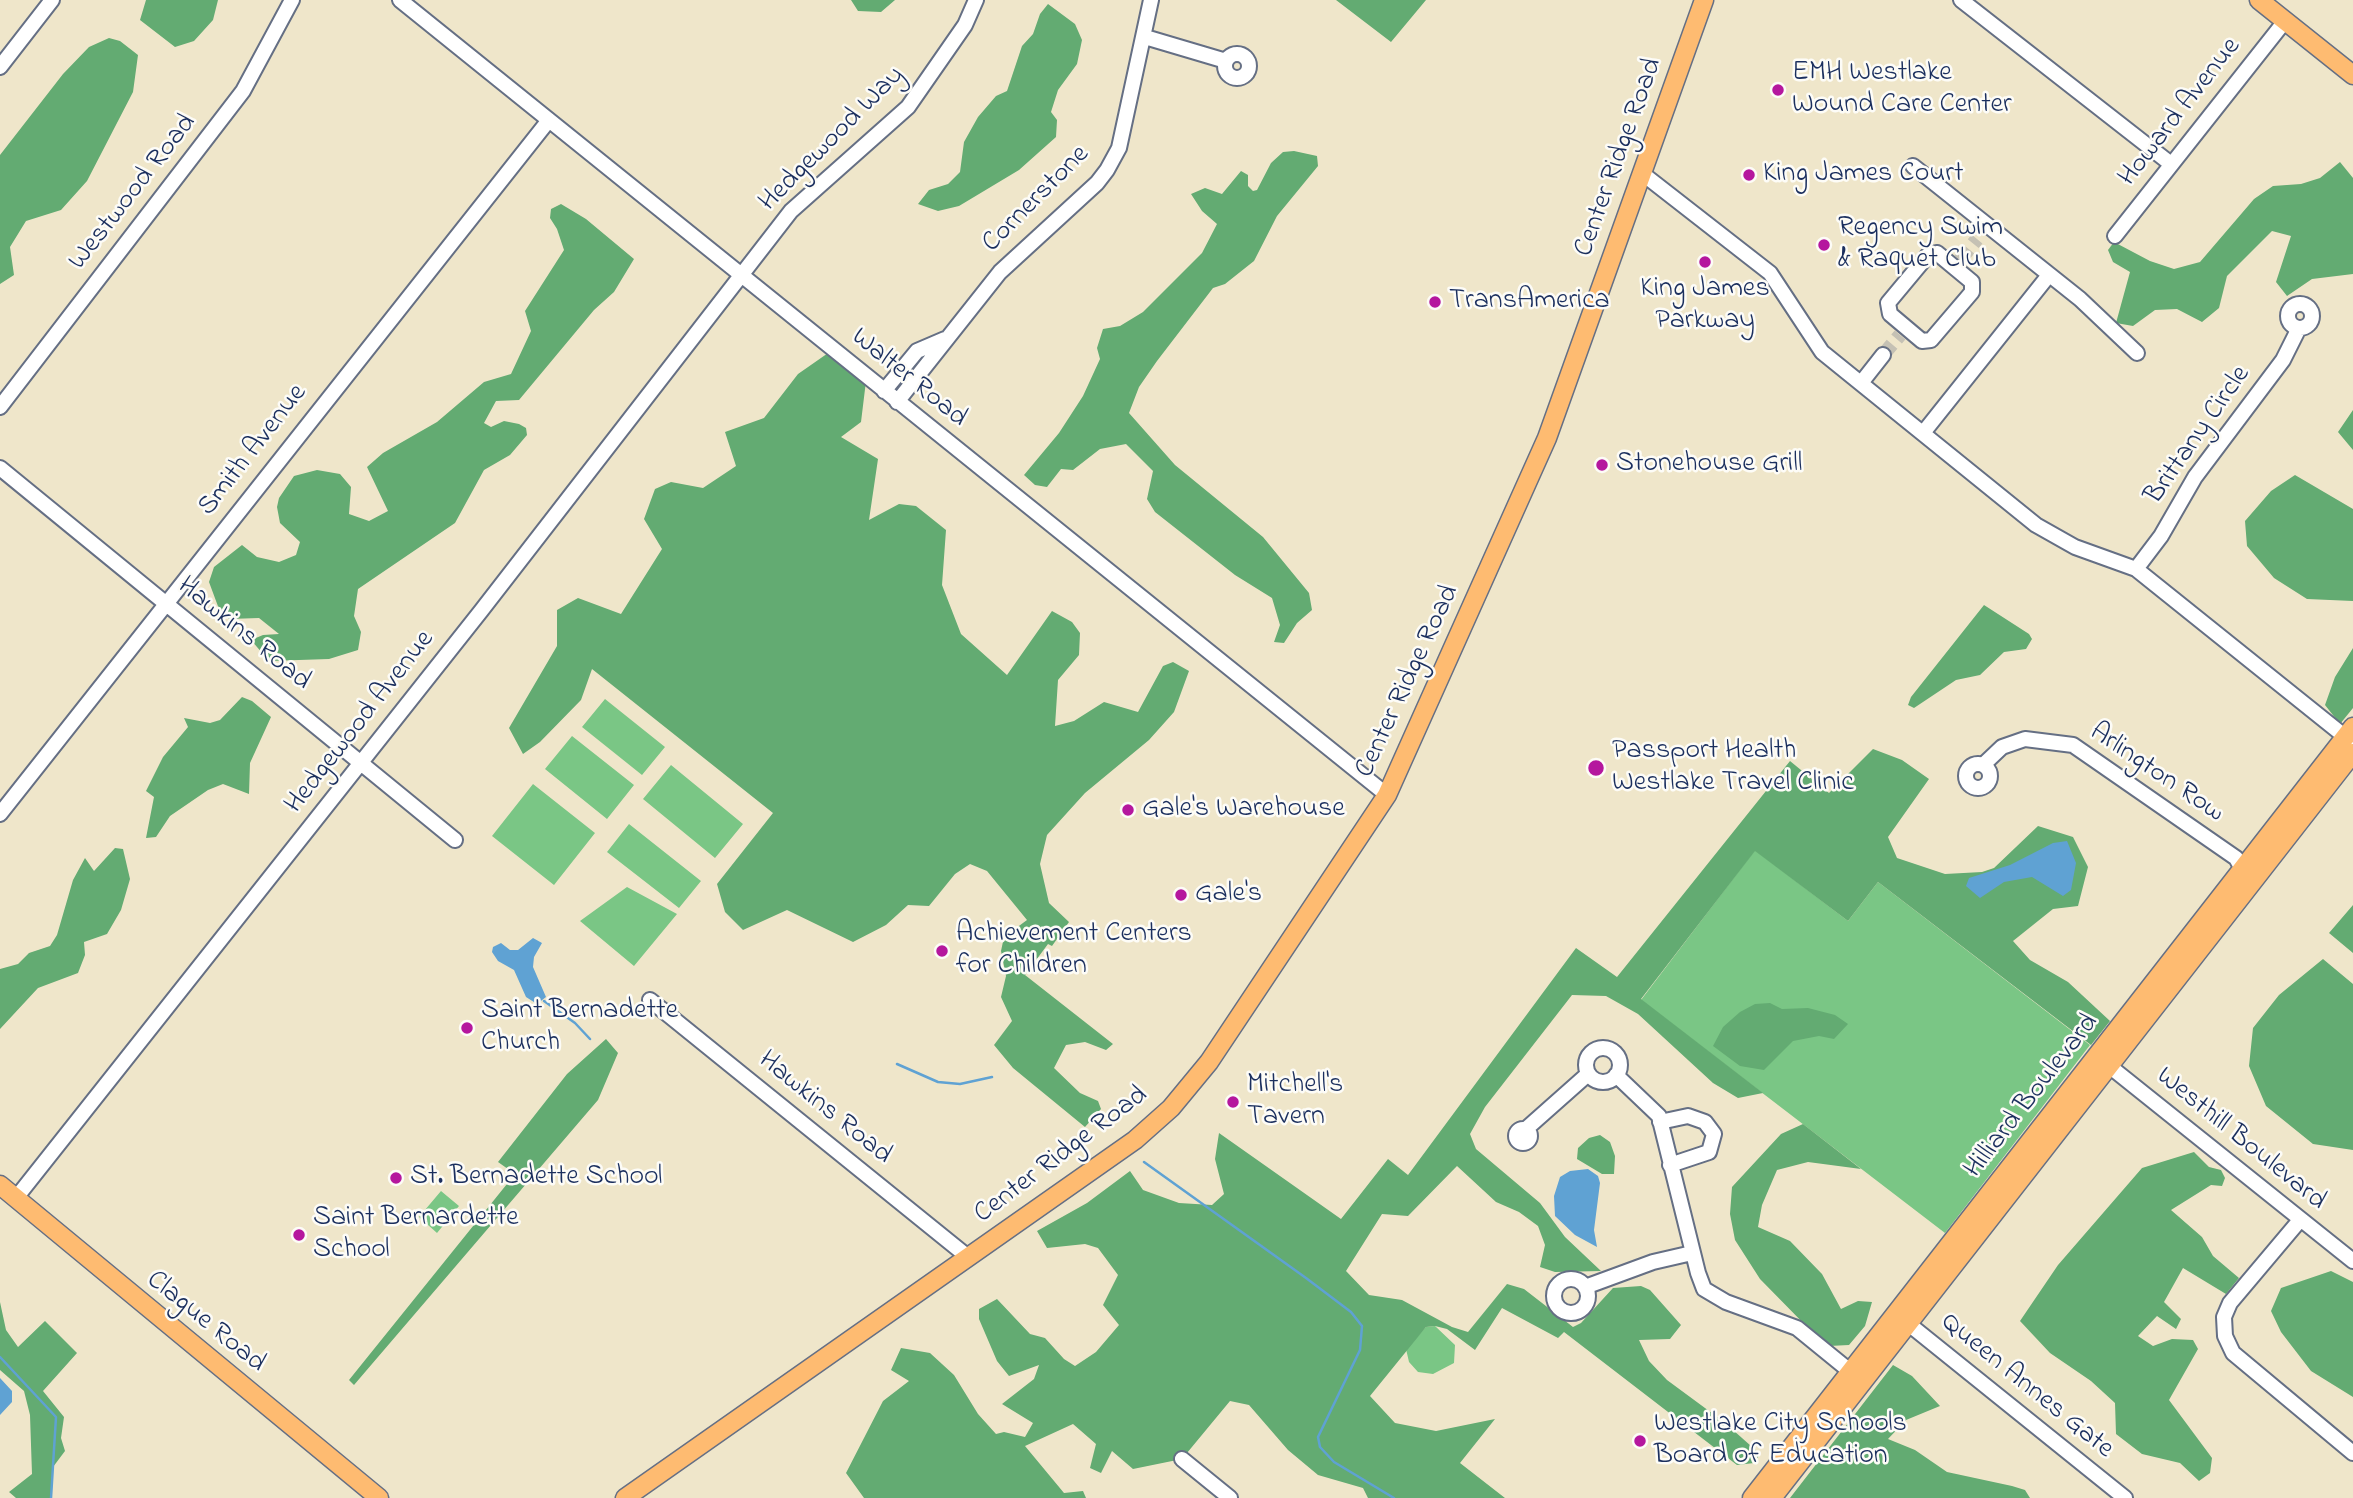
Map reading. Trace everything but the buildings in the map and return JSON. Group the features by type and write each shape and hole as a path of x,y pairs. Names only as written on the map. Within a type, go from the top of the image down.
{"main road":[{"name":"Center Ridge Road","path":"625,1498 1135,1140 1185,1092 1209,1062 1387,795 1547,438 1704,0"},
{"path":"2259,0 2353,75"},
{"name":"Hilliard Boulevard","path":"1772,1498 1902,1319 2349,746"},
{"name":"Clague Road","path":"0,1185 126,1292 379,1498"},
{"name":"Hilliard Boulevard","path":"1752,1498 1851,1372 1902,1319"}],"street":[{"path":"0,67 52,0"},
{"name":"Westwood Road","path":"0,407 243,91 292,0"},
{"name":"Walter Road","path":"400,0 1387,795"},
{"name":"Hedgewood Way","path":"742,277 791,211 908,107 965,25 976,0"},
{"name":"Cornerstone","path":"897,402 999,272 1097,183 1107,170 1119,148 1151,0"},
{"path":"1961,0 2171,164"},
{"name":"Howard Avenue","path":"2115,236 2285,21"},
{"path":"1144,37 1226,61"},
{"name":"Smith Avenue","path":"0,814 549,120"},
{"path":"1913,166 2049,275 2124,338 2137,353"},
{"path":"1643,174 1770,273 1822,352 2047,532 2075,547 2136,569 2349,746"},
{"path":"1977,239 1987,226"},
{"path":"1937,253 1957,263 1972,282 1972,292 1931,340 1922,341 1903,331 1890,314 1888,303 1928,255 1937,253"},
{"path":"1923,433 2049,275"},
{"name":"Hedgewood Avenue","path":"16,1198 742,277"},
{"name":"Brittany Circle","path":"2136,569 2161,536 2195,477 2283,360 2299,328"},
{"name":"Cornerstone","path":"884,391 917,351 947,339"},
{"path":"1861,383 1884,355"},
{"name":"Hawkins Road","path":"0,468 455,840"},
{"name":"Arlington Row","path":"1983,765 2002,747 2014,742 2040,739 2073,745 2236,858 2246,877"},
{"name":"Hawkins Road","path":"650,1000 968,1257"},
{"path":"1600,1048 1616,1054 1620,1066 1616,1075 1607,1081 1596,1080 1588,1074 1587,1060 1600,1048"},
{"name":"Westhill Boulevard","path":"2104,1061 2353,1261"},
{"path":"1526,1129 1588,1074"},
{"path":"1616,1075 1644,1098 1660,1122 1692,1253 1704,1289 1737,1307 1797,1328 1851,1372"},
{"path":"1660,1122 1688,1116 1708,1125 1714,1134 1709,1152 1670,1164"},
{"path":"2300,1220 2230,1303 2224,1317 2225,1336 2234,1353 2353,1452"},
{"path":"1585,1287 1653,1262 1692,1253"},
{"name":"Queen Annes Gate","path":"1902,1319 2126,1498"},
{"path":"1182,1459 1230,1498"}],"green space":[{"path":"146,0 218,0 213,20 194,41 175,47 140,20"},
{"path":"851,0 895,0 881,12 858,11"},
{"path":"1336,0 1426,0 1391,42"},
{"path":"1048,4 1075,24 1082,40 1077,64 1058,90 1051,112 1057,120 1056,137 1019,170 959,206 938,211 918,204 929,190 948,184 960,172 964,142 978,117 996,96 1007,91 1022,46 1033,34 1040,14"},
{"path":"109,38 120,41 138,55 133,92 87,181 61,210 26,221 10,247 14,275 0,284 0,155 63,74 89,47"},
{"path":"1294,151 1317,156 1318,166 1277,216 1254,261 1225,284 1213,288 1157,361 1139,387 1129,413 1175,465 1263,537 1309,593 1312,610 1297,623 1284,643 1274,642 1280,625 1272,598 1235,575 1155,512 1147,499 1153,471 1126,444 1100,449 1073,470 1061,469 1047,487 1035,485 1024,475 1059,433 1083,396 1100,359 1097,348 1103,329 1120,326 1143,312 1202,253 1217,224 1202,211 1191,194 1205,188 1222,194 1241,171 1248,175 1248,186 1253,191 1257,190 1271,163 1283,152"},
{"path":"2340,162 2353,178 2353,274 2312,279 2287,296 2276,282 2291,236 2272,231 2227,276 2219,308 2202,322 2177,309 2155,310 2133,326 2116,323 2130,272 2113,262 2108,250 2114,242 2150,261 2174,269 2200,262 2254,199 2273,186 2301,184 2320,178"},
{"path":"561,204 586,219 634,259 614,292 594,310 519,400 496,401 484,423 491,427 504,421 519,424 526,428 527,435 510,455 484,470 455,523 358,589 354,616 361,632 358,650 329,659 269,661 251,640 263,635 279,634 259,618 229,619 219,609 209,582 214,567 242,545 257,557 279,562 296,555 300,542 280,523 277,507 279,498 294,476 317,470 340,474 351,487 349,514 369,521 388,511 367,467 383,453 437,422 484,382 511,374 531,331 525,311 564,250 550,218 551,209"},
{"path":"831,351 866,381 861,422 841,437 878,459 869,520 899,504 916,506 946,530 942,585 961,634 1007,675 1052,611 1072,622 1080,633 1079,655 1058,680 1055,726 1074,721 1104,702 1138,712 1163,666 1173,662 1189,671 1174,712 1149,740 1085,793 1047,835 1040,864 1049,903 1069,922 1052,946 1048,944 1025,975 1113,1044 1106,1050 1085,1042 1066,1045 1054,1068 1080,1093 1098,1101 1101,1109 1085,1127 1013,1068 994,1045 1012,1021 1001,997 1006,976 1001,951 1004,937 1027,920 987,871 970,864 955,874 929,906 908,905 886,925 853,942 787,910 743,930 725,912 717,884 773,813 592,669 581,700 540,742 523,754 509,728 557,646 557,610 578,598 621,614 662,549 644,519 655,489 671,482 703,488 736,466 725,432 764,418 798,374"},
{"path":"2353,410 2353,450 2338,432"},
{"path":"2295,475 2353,509 2353,601 2307,599 2274,578 2247,546 2245,521 2271,491"},
{"path":"1984,605 2029,634 2032,639 2026,649 2004,652 1980,675 1956,680 1914,708 1908,705 1911,697"},
{"path":"2353,648 2353,708 2340,724 2325,705 2335,677"},
{"path":"242,697 252,701 271,717 250,763 249,794 223,784 208,790 170,816 156,837 146,838 154,797 146,791 163,757 188,727 184,718 210,723 220,720"},
{"path":"605,699 665,747 642,775 582,727"},
{"path":"572,736 634,785 607,819 545,769"},
{"path":"1873,749 1902,760 1929,779 1888,837 1897,858 1945,874 1982,872 1994,868 2038,826 2073,837 2088,867 2078,906 2053,909 2013,941 2030,960 2068,982 2110,1021 2091,1045 1878,882 1848,921 1755,851 1641,999 1763,1093 1738,1098 1713,1083 1638,1014 1606,996 1572,995 1485,1107 1470,1134 1476,1149 1540,1203 1565,1237 1601,1271 1555,1272 1540,1267 1545,1245 1538,1226 1519,1212 1496,1202 1457,1166 1408,1216 1382,1214 1346,1271 1369,1295 1402,1300 1452,1327 1468,1332 1507,1284 1524,1289 1573,1327 1581,1323 1613,1288 1641,1286 1650,1290 1681,1325 1670,1339 1639,1340 1649,1361 1667,1380 1724,1422 1760,1454 1754,1463 1737,1465 1564,1332 1558,1338 1502,1308 1475,1350 1447,1329 1426,1327 1370,1396 1395,1423 1436,1431 1495,1419 1460,1463 1505,1498 1368,1498 1363,1488 1318,1475 1288,1450 1249,1405 1230,1401 1182,1459 1133,1469 1112,1451 1101,1473 1090,1468 1096,1444 1073,1424 1025,1446 1064,1493 1083,1491 1086,1498 864,1498 846,1473 883,1401 909,1381 891,1370 901,1348 930,1353 954,1375 978,1414 996,1434 1004,1432 1025,1437 1033,1423 1002,1404 1034,1379 1039,1365 1009,1376 997,1361 979,1319 979,1309 997,1299 1030,1334 1045,1338 1064,1359 1075,1366 1096,1352 1119,1325 1103,1305 1118,1275 1098,1248 1085,1244 1047,1248 1037,1231 1087,1203 1130,1171 1143,1190 1179,1203 1212,1205 1224,1194 1215,1159 1219,1133 1341,1219 1388,1159 1408,1175 1576,948 1617,977 1790,761 1829,793"},
{"path":"671,765 743,824 715,858 643,799"},
{"path":"533,784 595,833 554,885 492,836"},
{"path":"629,824 701,881 679,908 607,852"},
{"path":"115,848 123,849 130,879 121,910 107,934 84,942 85,955 78,973 38,988 0,1029 0,969 18,964 29,953 50,946 57,935 73,880 85,858 94,871"},
{"path":"1755,850 1848,921 1878,882 2090,1045 1945,1233 1641,1000"},
{"path":"627,887 677,914 634,966 580,921"},
{"path":"2353,905 2353,953 2329,933"},
{"path":"2323,959 2353,984 2353,1150 2313,1144 2266,1106 2249,1066 2253,1028 2279,995"},
{"path":"1770,1003 1782,1009 1808,1008 1835,1015 1848,1024 1834,1039 1819,1036 1793,1041 1764,1070 1740,1066 1713,1046 1723,1027 1740,1012 1755,1004"},
{"path":"606,1039 618,1053 598,1100 354,1385 349,1380 515,1174 498,1162 567,1074"},
{"path":"1803,1124 1861,1169 1808,1162 1777,1170 1762,1205 1758,1227 1790,1241 1822,1274 1841,1309 1858,1301 1872,1302 1865,1326 1849,1345 1829,1346 1812,1332 1760,1279 1735,1240 1730,1214 1732,1187 1781,1134"},
{"path":"1600,1135 1610,1142 1615,1156 1614,1174 1602,1174 1577,1159 1578,1148 1589,1138"},
{"path":"2194,1152 2209,1167 2221,1170 2225,1178 2222,1186 2211,1185 2171,1210 2202,1237 2213,1256 2239,1278 2226,1294 2183,1268 2164,1302 2181,1319 2176,1329 2157,1316 2138,1336 2153,1346 2172,1339 2193,1340 2198,1349 2169,1400 2212,1458 2210,1473 2199,1481 2180,1463 2142,1454 2116,1434 2115,1403 2091,1381 2050,1353 2020,1321 2058,1265 2142,1168"},
{"path":"441,1191 459,1206 437,1233 419,1217"},
{"path":"2331,1271 2353,1282 2353,1397 2311,1371 2281,1332 2271,1311 2281,1288"},
{"path":"0,1302 6,1330 18,1347 45,1321 77,1353 43,1391 64,1417 61,1438 65,1451 53,1467 51,1498 16,1498 9,1492 32,1474 30,1415 24,1391 0,1370"},
{"path":"1435,1326 1455,1345 1454,1363 1433,1374 1418,1372 1409,1362 1406,1349 1426,1327"},
{"path":"1893,1365 1912,1376 1940,1406 1906,1420 1888,1439 1915,1450 1947,1472 2025,1490 2030,1498 1790,1498"}],"water":[{"path":"2067,841 2076,863 2071,890 2063,896 2032,877 2004,882 1980,898 1966,886 1969,878 2010,865 2053,843"},
{"path":"533,938 542,943 534,957 533,967 546,997 537,1004 526,997 514,970 498,961 492,952 493,947 501,943 510,950 518,950"},
{"path":"1588,1169 1598,1176 1600,1183 1594,1230 1597,1247 1575,1235 1555,1216 1554,1196 1560,1177 1570,1171"},
{"path":"0,1378 12,1391 12,1402 0,1415"}],"waterway":[{"path":"544,1001 575,1023 590,1039"},
{"path":"897,1064 938,1082 960,1084 992,1077"},
{"path":"1144,1162 1306,1278 1351,1312 1362,1326 1360,1350 1318,1437 1320,1447 1334,1462 1394,1498"},
{"path":"0,1357 56,1417 51,1498"}],"tunnel":[{"path":"1960,260 1977,239"},
{"path":"1883,355 1900,335"}],"place":[{"name":"EMH Westlake Wound Care Center","path":"1778,90"},
{"name":"King James Court","path":"1749,175"},
{"name":"Regency Swim & Raquet Club","path":"1824,245"},
{"name":"King James Parkway","path":"1705,262"},
{"name":"TransAmerica","path":"1435,302"},
{"name":"Stonehouse Grill","path":"1602,465"},
{"name":"Passport Health Westlake Travel Clinic","path":"1596,768"},
{"name":"Gale's Warehouse","path":"1128,810"},
{"name":"Gale's","path":"1181,895"},
{"name":"Achievement Centers for Children","path":"942,951"},
{"name":"Saint Bernadette Church","path":"467,1028"},
{"name":"Mitchell's Tavern","path":"1233,1102"},
{"name":"St. Bernadette School","path":"396,1178"},
{"name":"Saint Bernardette School","path":"299,1235"},
{"name":"Westlake City Schools Board of Education","path":"1640,1441"}]}
